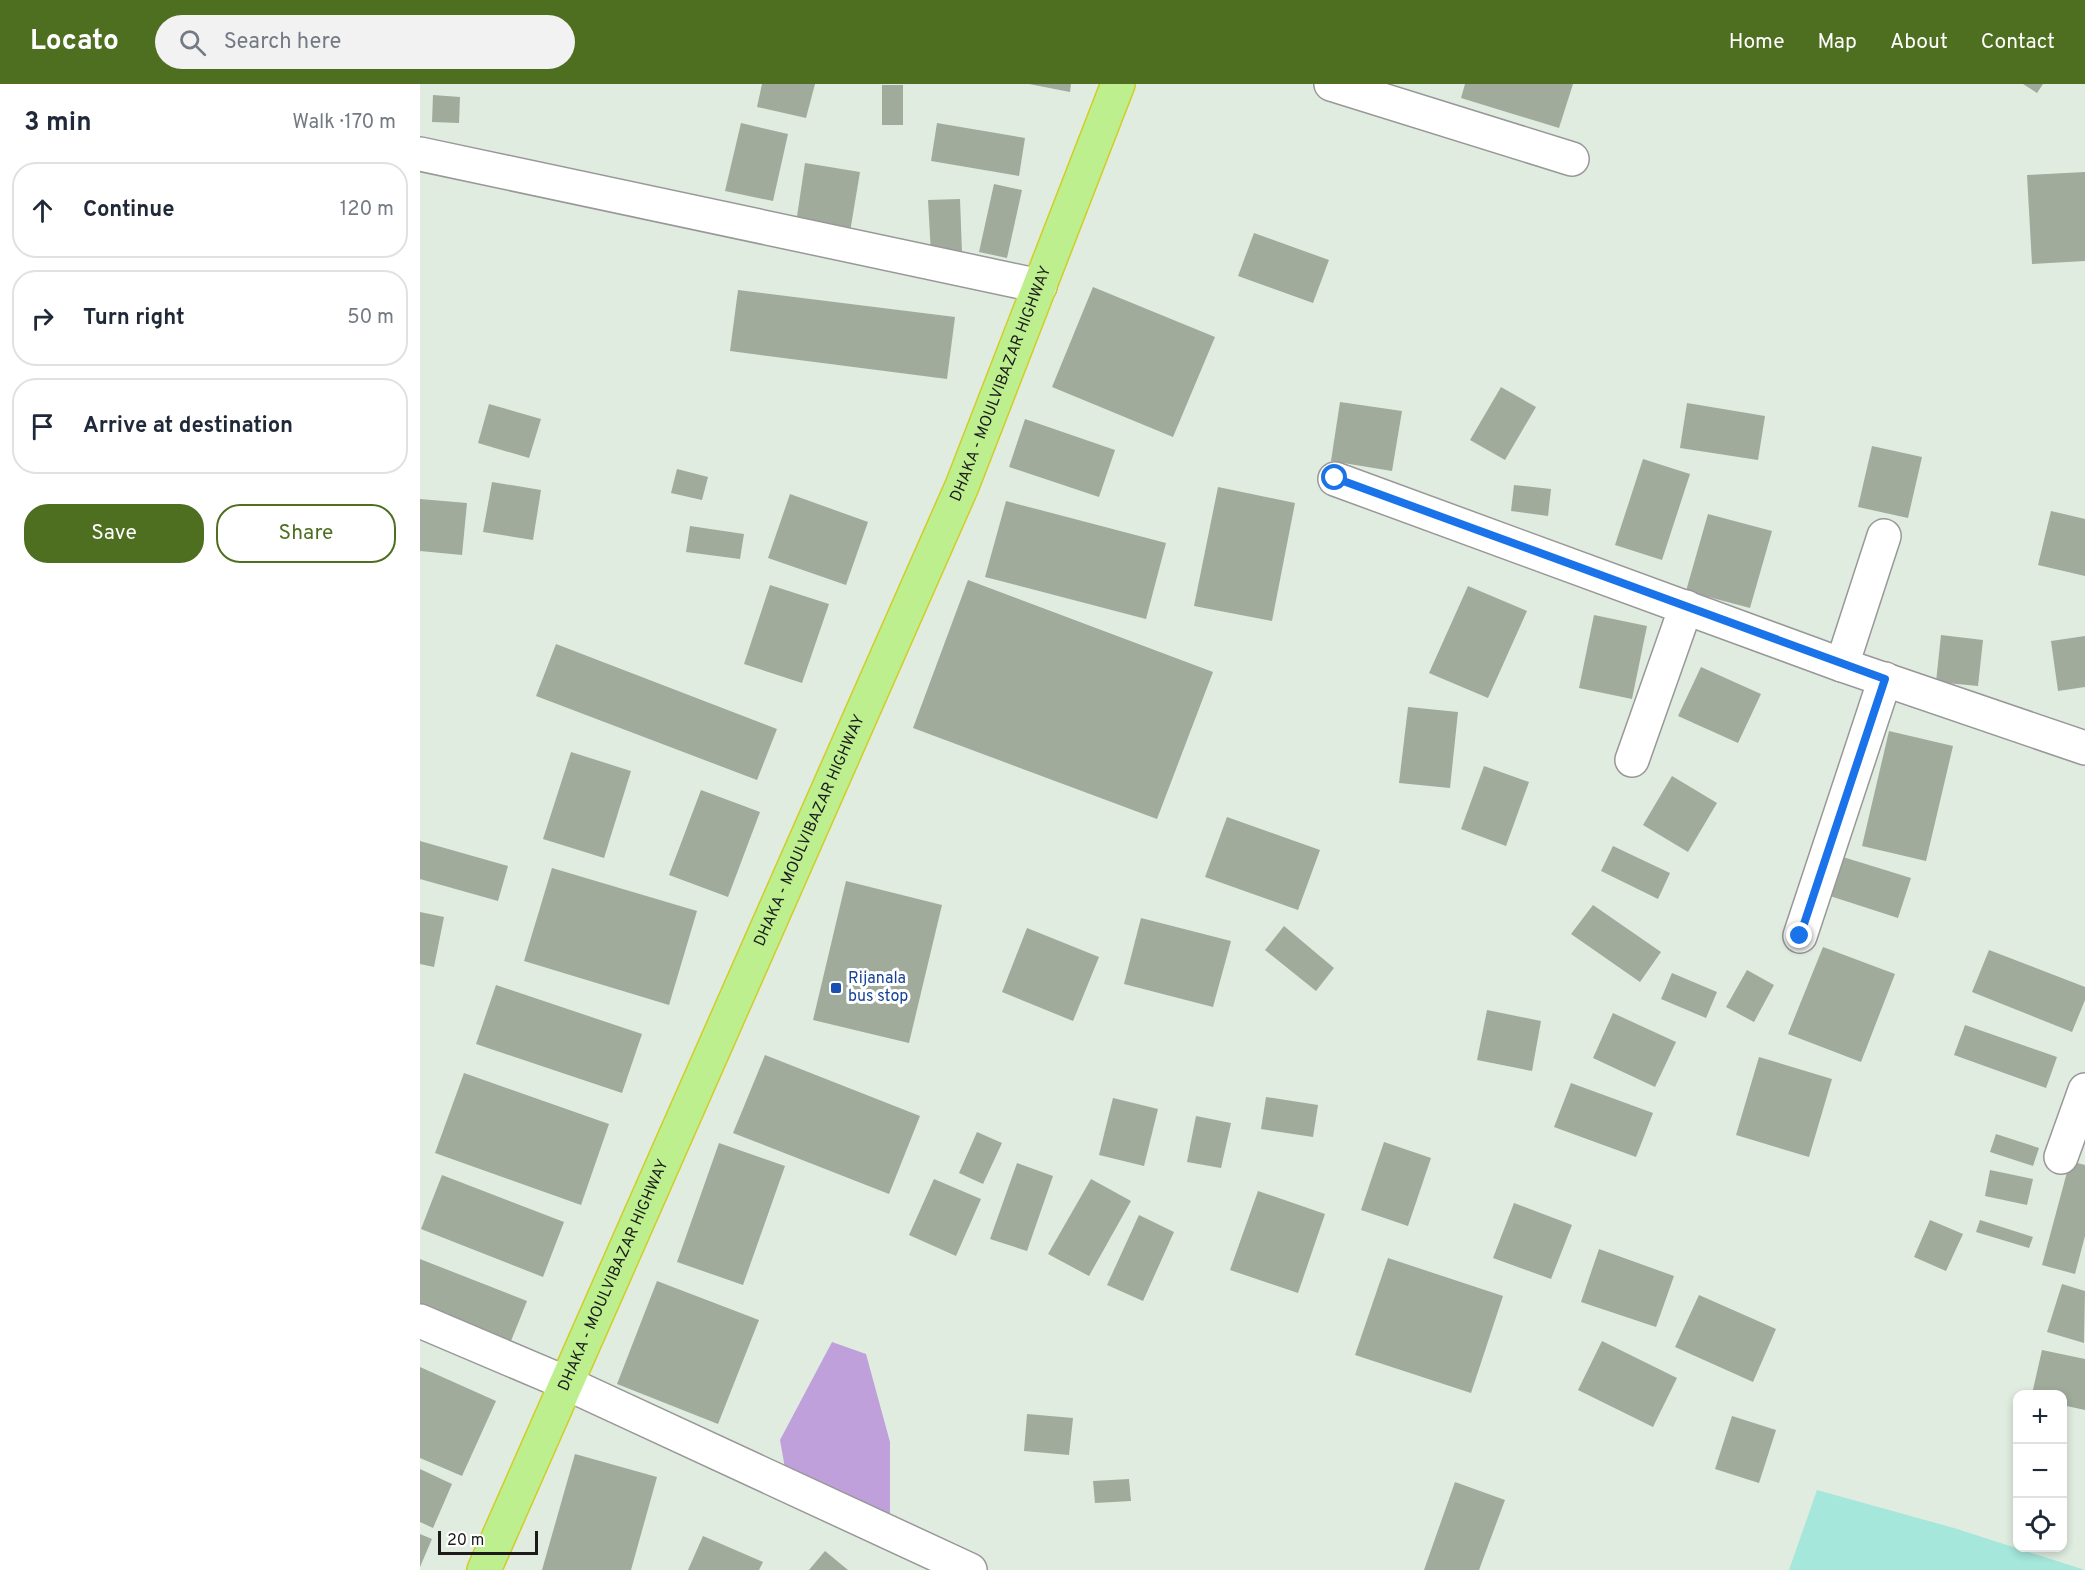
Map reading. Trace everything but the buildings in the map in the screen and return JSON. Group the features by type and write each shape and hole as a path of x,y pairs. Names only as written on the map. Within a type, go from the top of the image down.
{"highway":[{"name":"DHAKA - MOULVIBAZAR HIGHWAY","path":"484,1570 962,486 1118,84"}],"street":[{"path":"1332,84 1572,159"},
{"path":"420,154 1040,286"},
{"path":"1335,478 1842,665 2085,748"},
{"path":"1842,665 1884,536"},
{"path":"1632,760 1686,607"},
{"path":"1800,936 1885,679"},
{"path":"2061,1157 2083,1100"},
{"path":"420,1321 566,1383 970,1570"}],"shaded area":[{"path":"832,1342 866,1354 890,1442 890,1523 786,1474 780,1440"},
{"path":"1817,1490 1954,1528 2013,1547 2013,1552 2029,1552 2085,1570 1789,1570"}],"place":[{"name":"Rijanala bus stop","path":"836,988"}],"route":[{"path":"1335,478 1885,679 1800,936"}]}
